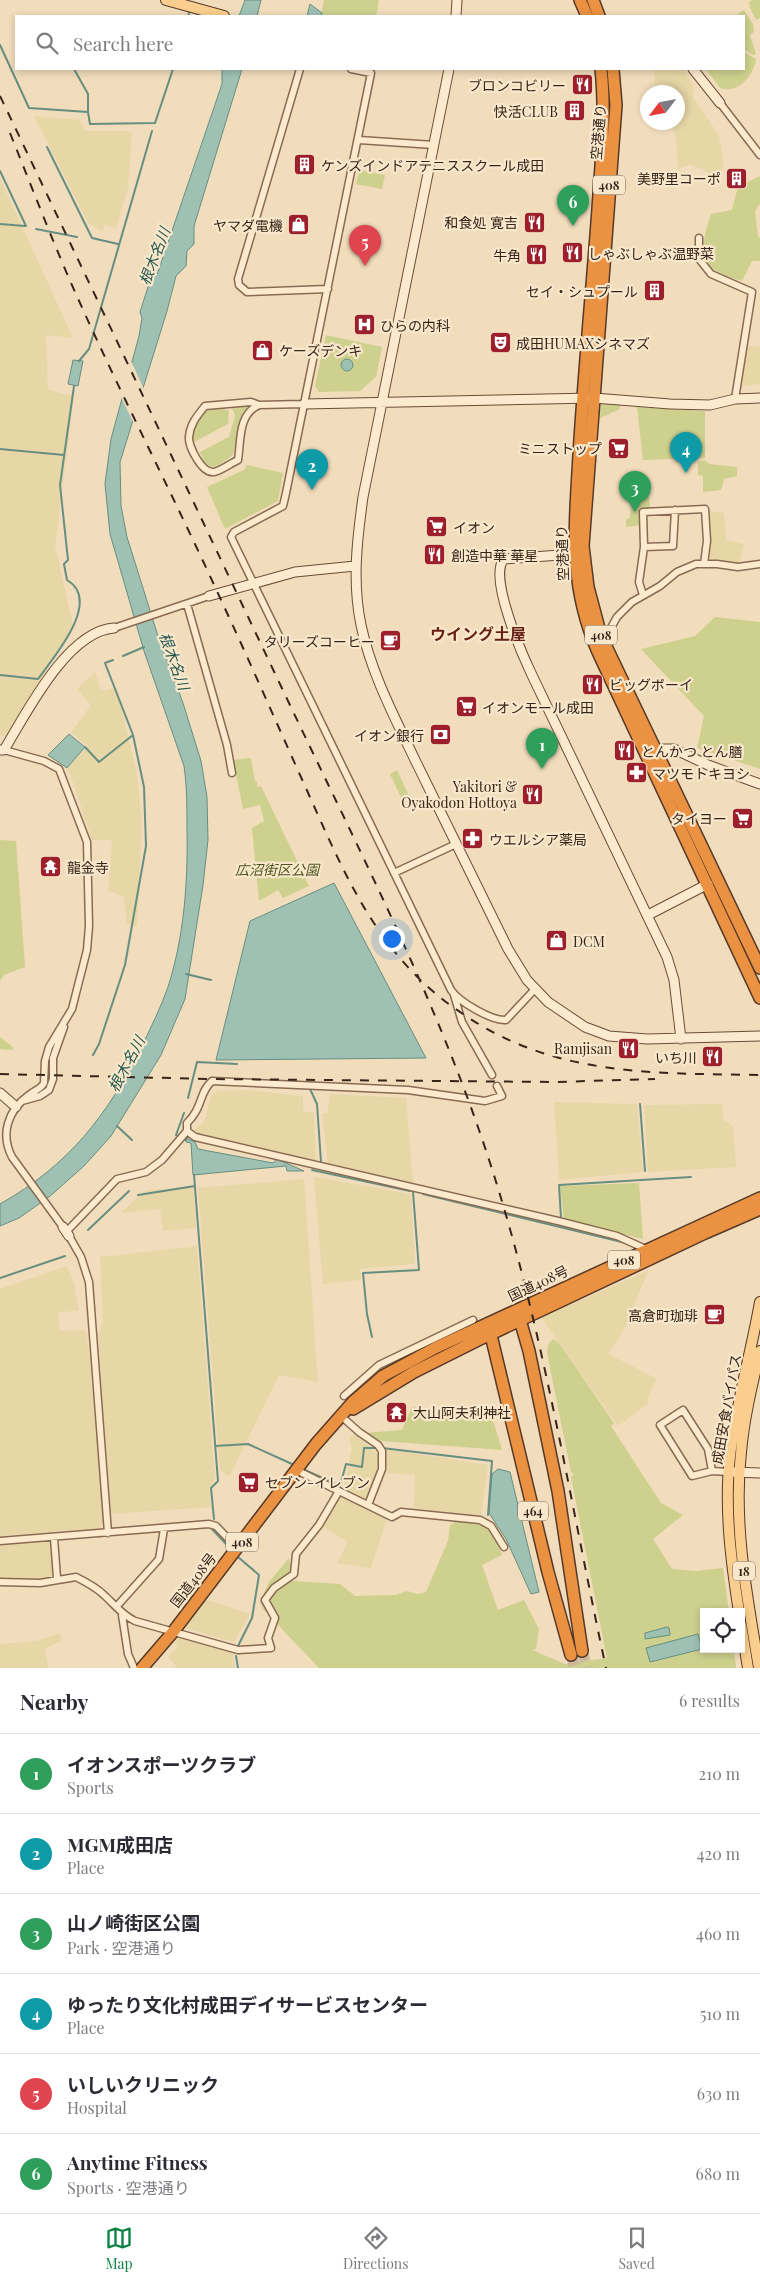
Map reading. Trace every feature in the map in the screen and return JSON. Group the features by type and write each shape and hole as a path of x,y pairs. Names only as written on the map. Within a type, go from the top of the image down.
{"highway":[{"path":"580,0 587,15"},
{"path":"592,0 599,15"},
{"name":"空港通り","path":"601,70 603,105 588,398 583,546 591,605 599,644 657,752 760,968"},
{"name":"空港通り","path":"613,70 616,90 615,118 574,554 581,601 646,757 708,884 760,998"},
{"name":"国道408号","path":"519,1315 648,1250 760,1198"},
{"name":"国道408号","path":"142,1668 173,1632 296,1470 341,1416 489,1329 760,1210"},
{"name":"464","path":"489,1329 548,1572 566,1637 577,1653 578,1634 558,1491 519,1315"}],"main road":[{"path":"166,0 220,15"},
{"name":"成田安食バイパス","path":"738,1608 730,1556 729,1472 733,1432 760,1302"},
{"name":"成田安食バイパス","path":"759,1668 742,1553 740,1473 744,1428 760,1352"},
{"path":"745,1650 748,1668"}],"street":[{"path":"456,15 457,0"},
{"path":"300,70 238,279 239,285 247,292 328,289"},
{"path":"356,70 371,73 359,140 283,506 234,532 231,537 251,583 454,995 454,1001 462,1022 492,1075"},
{"path":"449,70 362,497 355,566 361,625 374,671 508,950 535,989 567,1018 593,1030 623,1038 681,1039 760,1036"},
{"path":"694,70 760,155"},
{"path":"359,140 434,145"},
{"path":"699,238 699,259 712,274 752,292 735,399"},
{"path":"259,405 253,408 242,422 238,460 214,472 202,468 188,438 192,422 205,406 251,402 259,405 588,398 678,404 710,404 735,399 760,398"},
{"path":"644,595 638,582 644,547 643,512 705,509 707,541 704,564"},
{"path":"644,547 672,546 675,510"},
{"path":"574,554 504,559 500,566 502,585 511,624 522,652 671,967 677,998 681,1039"},
{"path":"599,644 617,617 632,602 660,586 677,572 696,564 738,567 760,564"},
{"path":"108,1533 89,1282 81,1257 66,1231 17,1166 8,1150 6,1136 8,1120 18,1104 44,1082 46,1056 54,1038 72,1009 87,950 90,926 87,842 60,769 44,761 2,750 62,659 89,637 251,583 295,572 355,566"},
{"path":"187,604 228,745 232,773"},
{"path":"646,757 674,748 708,765 760,784"},
{"path":"394,873 456,844"},
{"path":"648,915 708,884"},
{"path":"454,995 498,1020 506,1020 535,989"},
{"path":"66,1231 117,1179 146,1172 162,1160 183,1136 187,1123 199,1110 206,1087 215,1080 408,1090 485,1101 502,1096 497,1086"},
{"path":"0,1094 18,1104"},
{"path":"183,1136 195,1137 558,1221 617,1236 648,1250"},
{"path":"344,1396 379,1365 473,1320"},
{"path":"712,1471 708,1449 683,1410 660,1425 692,1476 712,1471 760,1474"},
{"path":"341,1416 358,1432 380,1448 382,1469 368,1505"},
{"path":"296,1470 392,1517 401,1512 480,1520 491,1526 504,1547"},
{"path":"122,1615 173,1632 238,1650 271,1648 268,1638 275,1618 265,1600 274,1588 294,1574 296,1554 319,1525 339,1491"},
{"path":"0,1541 209,1524 216,1526 237,1548"},
{"path":"117,1606 159,1559 164,1529"},
{"path":"54,1538 58,1578"},
{"path":"0,1582 48,1582 58,1578 76,1576 102,1593 117,1606 122,1615 128,1654 134,1668"}],"shaded area":[{"path":"245,0 261,0 257,15 239,15"},
{"path":"310,4 322,13 321,15 307,15"},
{"path":"222,70 242,70 194,226 194,244 187,251 186,266 176,276 120,462 121,506 127,537 158,636 183,703 201,761 207,797 208,840 185,999 161,1055 111,1136 84,1166 49,1197 19,1218 0,1226 0,1204 46,1173 66,1155 84,1137 115,1095 142,1046 159,1009 168,987 178,949 184,910 187,870 187,806 184,766 144,651 110,534 105,484 111,439 139,336 142,318 140,312 148,287 158,272 222,84"},
{"path":"654,70 684,70 694,86 693,97 719,136 724,165 717,182 703,169 689,165 678,169 676,138 673,130 685,130 685,85 655,85"},
{"path":"34,116 80,120 85,131 129,131 132,133 128,188 116,228 104,225 103,231 87,221"},
{"path":"0,178 73,338 46,335 48,390 74,396 55,546 73,625 6,737 0,735"},
{"path":"760,346 760,384 737,387 746,347"},
{"path":"345,359 349,359 353,365 349,371 345,371 341,367 341,363"},
{"path":"73,360 83,361 78,386 68,384"},
{"path":"710,511 724,513 726,540 744,544 739,565 710,560"},
{"path":"95,672 101,691 117,688 137,774 142,823 137,926 127,924 124,897 108,890 112,840 92,840 68,768 88,746 71,733 91,705 77,689"},
{"path":"69,734 85,747 67,768 48,755"},
{"path":"334,883 426,1058 216,1060 250,921"},
{"path":"248,1090 303,1096 303,1111 314,1113 316,1162 195,1133 194,1130 203,1123 206,1116 211,1095 219,1091"},
{"path":"330,1094 406,1098 413,1183 328,1165 322,1113 327,1113"},
{"path":"554,1102 637,1104 643,1172 559,1180"},
{"path":"722,1104 724,1120 733,1126 736,1167 648,1172 644,1105"},
{"path":"186,1138 195,1142 198,1149 273,1163 277,1159 304,1171 287,1171 286,1166 193,1175 191,1143 186,1142"},
{"path":"314,1177 411,1194 415,1264 360,1269 361,1280 323,1284"},
{"path":"304,1179 318,1382 279,1375 229,1477 220,1470 198,1188"},
{"path":"193,1186 196,1228 163,1231 160,1209 121,1213 144,1191"},
{"path":"197,1246 215,1479 209,1489 211,1507 111,1514 98,1336 103,1322 100,1257"},
{"path":"67,1266 74,1284 79,1311 58,1312 60,1331 84,1330 87,1333 104,1522 100,1528 0,1536 0,1289"},
{"path":"648,1271 625,1328 608,1354 657,1379 647,1399 649,1403 618,1426 541,1317"},
{"path":"354,1433 377,1453 380,1463 367,1500 343,1488 352,1448 349,1439"},
{"path":"385,1449 488,1465 481,1516 414,1508 415,1475 387,1473"},
{"path":"498,1469 510,1472 539,1592 531,1594 506,1539 489,1513 492,1474"},
{"path":"340,1494 387,1519 371,1568 337,1563 348,1542 322,1526"},
{"path":"52,1541 54,1574 47,1579 0,1578 0,1547 7,1544"},
{"path":"205,1599 250,1614 234,1642 188,1629 186,1626"},
{"path":"669,1628 670,1635 645,1639 645,1633"},
{"path":"60,1633 62,1640 45,1649 49,1668 0,1668 0,1644 37,1641"},
{"path":"698,1634 700,1642 700,1650 650,1662 646,1648"},
{"path":"180,1635 233,1652 235,1668 177,1668 168,1656 178,1648 175,1643"}],"green space":[{"path":"324,0 379,0 376,15 321,15"},
{"path":"760,0 760,18 756,20 750,8 749,2"},
{"path":"744,10 753,24 754,32 750,35 756,54 753,55 745,50 745,15 736,15"},
{"path":"745,53 756,59 752,72 744,82 733,88 720,88 707,70 745,70"},
{"path":"359,170 385,175 382,189 356,184"},
{"path":"760,176 760,204 755,211 758,236 760,238 760,261 752,261 742,281 722,274 710,266 704,252 706,229 711,214 732,210 738,187"},
{"path":"326,335 382,347 376,377 360,391 319,392 315,386"},
{"path":"601,402 620,403 620,409 600,418"},
{"path":"249,405 241,416 233,454 221,464 206,467 200,452 229,437 235,416 232,407"},
{"path":"218,407 229,411 228,424 194,442 193,433 196,424 208,409"},
{"path":"637,407 705,411 705,458 643,460"},
{"path":"705,460 709,464 737,467 737,476 724,479 721,490 703,492 703,476 698,475 698,462"},
{"path":"247,465 283,473 278,501 225,529 207,487 244,470"},
{"path":"649,495 650,508 639,509 640,525 626,527 626,520 630,517 632,497"},
{"path":"715,617 760,622 760,769 697,748 704,716 641,649 695,636"},
{"name":"広沼街区公園","path":"251,758 257,787 261,786 309,886 283,898 278,890 259,901 252,828 264,821 260,805 243,809 233,760"},
{"path":"397,770 409,796 402,799 390,774"},
{"path":"0,840 16,841 25,967 4,975 0,981"},
{"path":"0,1037 13,1047 13,1050 0,1049"},
{"path":"639,1183 643,1239 564,1219 560,1186"},
{"path":"553,1339 559,1343 614,1423 611,1426 661,1503 683,1515 653,1539 672,1569 696,1571 723,1568 728,1608 700,1608 700,1653 734,1653 736,1668 319,1668 263,1609 260,1602 269,1582 289,1558 292,1581 340,1584 355,1596 396,1595 407,1591 418,1594 426,1592 448,1541 450,1525 459,1520 483,1526 488,1529 495,1539 502,1555 482,1565 498,1610 524,1600 539,1629 536,1649 532,1650 565,1664 607,1658 571,1477 574,1474 571,1472 547,1353 548,1345"},
{"path":"412,1407 492,1417 502,1450 381,1441 364,1433 402,1430"}],"pier":[{"path":"130,359 144,389 134,424 120,395"}],"waterway":[{"path":"0,45 29,108 88,112 90,124 155,123 173,70"},
{"path":"75,70 88,94 88,112"},
{"path":"79,361 89,349 152,131"},
{"path":"47,147 92,238 118,244"},
{"path":"0,171 26,226"},
{"path":"0,224 25,226"},
{"path":"36,229 77,237"},
{"path":"0,675 38,679 72,630 78,615 80,601 77,589 67,580 64,564 68,560 60,485 74,386"},
{"path":"0,449 64,455"},
{"path":"123,656 144,647"},
{"path":"85,747 99,762 133,735 105,663 113,660"},
{"path":"93,1055 99,1044 125,965 146,846 144,787 133,735"},
{"path":"186,974 211,980"},
{"path":"188,1098 197,1062 237,1064"},
{"path":"310,1089 317,1104 321,1162"},
{"path":"640,1104 645,1171"},
{"path":"184,1113 176,1135 186,1140"},
{"path":"117,1126 132,1140"},
{"path":"312,1170 410,1191"},
{"path":"194,1175 218,1481 211,1488 214,1519"},
{"path":"561,1218 559,1185 691,1177"},
{"path":"138,1195 195,1186"},
{"path":"88,1230 129,1191"},
{"path":"372,1337 367,1314 363,1273 419,1270 413,1192"},
{"path":"423,1194 626,1243"},
{"path":"0,1278 65,1256"},
{"path":"215,1446 248,1444 292,1464"},
{"path":"305,1470 340,1486 346,1464 362,1467 364,1448 377,1448"},
{"path":"382,1448 492,1461 488,1515"},
{"path":"211,1528 229,1547"},
{"path":"238,1557 259,1575 252,1618 238,1646"},
{"path":"236,1656 238,1668"}],"tunnel":[{"path":"582,1651 587,1668"},
{"path":"571,1655 575,1668"}],"railway":[{"path":"0,96 390,914 459,1075 500,1196 536,1330 606,1668"},
{"path":"10,133 80,303 204,563 335,851 350,882 386,941 433,992 463,1014 498,1035 533,1050 569,1060 606,1067 682,1073 760,1075"},
{"path":"0,1074 210,1079 556,1082 655,1079"}],"place":[{"name":"ブロンコビリー","path":"582,85"},
{"name":"快活CLUB","path":"574,111"},
{"name":"ケンズインドアテニススクール成田","path":"305,165"},
{"name":"美野里コーポ","path":"737,178"},
{"name":"和食処 寛吉","path":"534,222"},
{"name":"ヤマダ電機","path":"299,225"},
{"name":"Anytime Fitness","path":"573,226"},
{"name":"しゃぶしゃぶ温野菜","path":"572,253"},
{"name":"牛角","path":"537,255"},
{"name":"いしいクリニック","path":"365,266"},
{"name":"セイ・シュプール","path":"654,291"},
{"name":"ひらの内科","path":"364,325"},
{"name":"成田HUMAXシネマズ","path":"500,343"},
{"name":"ケーズデンキ","path":"263,350"},
{"name":"ミニストップ","path":"618,448"},
{"name":"ゆったり文化村成田デイサービスセンター","path":"686,473"},
{"name":"MGM成田店","path":"312,490"},
{"name":"山ノ崎街区公園","path":"635,512"},
{"name":"イオン","path":"437,527"},
{"name":"創造中華 華星","path":"435,555"},
{"name":"タリーズコーヒー","path":"391,641"},
{"name":"ビッグボーイ","path":"593,684"},
{"name":"イオンモール成田","path":"466,707"},
{"name":"イオン銀行","path":"440,735"},
{"name":"とんかつ とん膳","path":"625,751"},
{"name":"イオンスポーツクラブ","path":"542,769"},
{"name":"マツモトキヨシ","path":"636,773"},
{"name":"Yakitori & Oyakodon Hottoya","path":"533,794"},
{"name":"タイヨー","path":"743,818"},
{"name":"ウエルシア薬局","path":"473,839"},
{"name":"龍金寺","path":"51,867"},
{"name":"DCM","path":"557,941"},
{"name":"Ramjisan","path":"628,1048"},
{"name":"いち川","path":"713,1057"},
{"name":"高倉町珈琲","path":"714,1315"},
{"name":"大山阿夫利神社","path":"397,1412"},
{"name":"セブン-イレブン","path":"249,1482"}],"district":[{"name":"ウイング土屋","path":"478,633"}],"water label":[{"name":"根木名川","path":"154,256"},
{"name":"根木名川","path":"175,661"},
{"name":"根木名川","path":"126,1064"}]}
